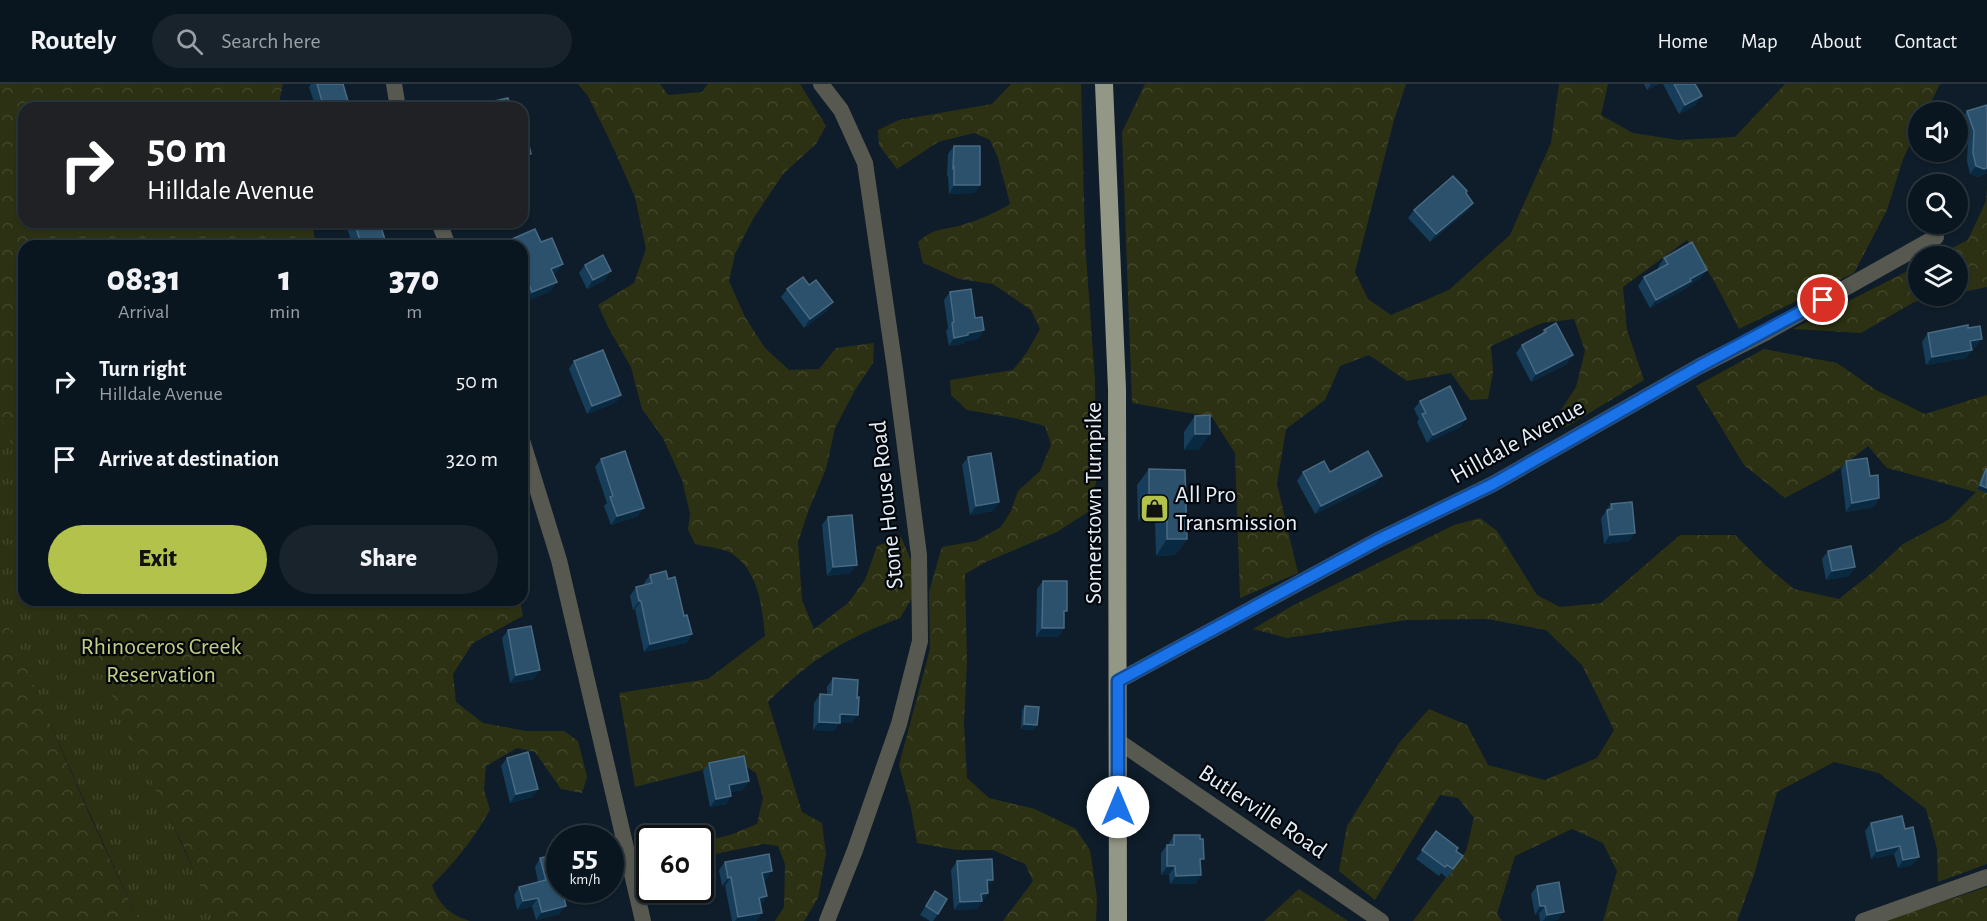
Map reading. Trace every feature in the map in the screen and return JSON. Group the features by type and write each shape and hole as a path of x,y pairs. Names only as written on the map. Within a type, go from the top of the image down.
{"main road":[{"name":"Somerstown Turnpike","path":"1104,84 1117,389 1118,921"}],"street":[{"path":"394,84 397,102"},
{"name":"Stone House Road","path":"821,84 841,110 865,163 919,555 920,630 920,641 899,723 855,850 827,921"},
{"name":"Hilldale Avenue","path":"1118,681 1378,540 1493,484 1700,366 1767,332 1936,237"},
{"path":"528,459 559,560 643,921"},
{"name":"Butlerville Road","path":"1118,741 1381,921"},
{"path":"1863,921 1987,877"}],"green space":[{"path":"0,84 139,84 53,102 18,102 18,228 146,228 64,240 18,240 18,606 196,606 117,700 216,921 139,921 0,609"},
{"path":"4,84 283,84 279,102 18,102 18,228 313,228 315,240 18,240 18,461 0,414 0,91"},
{"path":"578,84 660,84 668,95 702,92 708,84 800,84 826,126 816,144 783,174 753,219 735,254 729,281 745,317 765,348 789,370 819,369 836,348 874,343 873,363 855,390 835,428 826,469 798,542 802,600 814,629 848,603 865,580 877,546 901,537 911,560 912,598 900,618 845,642 829,652 799,674 768,702 802,812 822,823 826,854 818,898 804,921 775,921 784,907 785,864 778,846 764,844 714,854 714,839 757,824 763,798 756,773 738,761 635,787 619,693 708,679 765,636 760,601 748,569 731,553 695,544 688,530 690,514 682,480 663,438 642,409 631,367 598,305 634,283 646,249 635,197 588,96"},
{"path":"1011,84 1081,84 1085,242 1095,380 1096,482 1088,512 1057,532 988,561 965,574 967,663 964,723 967,778 989,798 1035,809 1076,829 1090,850 1097,898 1096,921 1003,921 1033,881 1025,864 993,850 957,850 917,843 899,765 930,649 929,592 942,547 976,541 1001,527 1011,511 1018,491 1040,471 1051,445 1045,426 967,410 951,395 950,380 1013,370 1040,329 1031,310 993,284 959,279 923,263 918,242 934,232 975,221 1010,204 998,158 990,140 974,133 938,142 897,169 879,145 878,130 899,120 992,104"},
{"path":"1145,84 1406,84 1394,120 1355,272 1368,299 1391,315 1449,290 1510,235 1551,143 1559,84 1608,84 1601,115 1633,133 1678,140 1735,137 1785,84 1940,84 1931,102 1908,102 1908,149 1887,210 1854,273 1739,329 1713,279 1687,240 1623,287 1627,330 1644,380 1566,427 1552,424 1576,387 1585,351 1574,319 1542,323 1491,346 1493,372 1488,399 1470,400 1451,373 1407,381 1369,355 1340,366 1325,400 1286,429 1277,484 1298,573 1240,598 1235,453 1212,417 1132,403 1122,132"},
{"path":"1987,187 1987,287 1968,291 1968,246 1956,246 1968,240 1986,201"},
{"path":"1908,271 1908,306 1861,333 1793,329"},
{"path":"1764,349 1837,363 1876,390 1925,414 1987,395 1987,864 1938,882 1937,849 1926,809 1879,773 1834,762 1777,792 1754,875 1737,921 1603,921 1617,871 1603,843 1572,829 1515,856 1497,914 1502,921 1413,921 1466,851 1474,818 1458,798 1440,795 1375,900 1339,871 1347,826 1399,743 1429,709 1467,725 1488,765 1545,780 1597,758 1614,730 1582,665 1546,630 1487,619 1407,620 1287,638 1253,629 1290,607 1454,525 1480,518 1497,531 1537,595 1560,607 1601,603 1680,535 1735,535 1765,565 1794,589 1839,599 1903,544 1948,520 1976,492 1887,468 1868,446 1836,471 1785,498 1744,465 1696,386"},
{"name":"Rhinoceros Creek Reservation","path":"75,606 521,606 523,616 473,643 453,674 456,702 483,723 526,731 564,731 578,741 587,777 582,793 561,789 535,752 517,748 486,766 484,790 490,810 464,850 432,885 446,908 470,921 215,921 181,841 127,731"},
{"path":"0,607 90,816 139,921 0,921"},
{"path":"1987,887 1987,921 1883,921"},
{"path":"1299,889 1348,921 1264,921"}],"building":[{"path":"317,84 343,84 348,102 322,102"},
{"path":"1674,84 1695,84 1702,96 1685,105"},
{"path":"508,98 509,102 490,102"},
{"path":"1987,105 1987,168 1984,169 1976,166 1973,153 1974,131 1968,111"},
{"path":"954,146 980,146 980,185 954,185"},
{"path":"1453,176 1467,191 1473,203 1436,234 1414,210"},
{"path":"356,228 381,228 385,240 360,240"},
{"path":"535,229 541,242 552,238 563,264 551,269 557,282 532,292 528,282 528,240 512,239"},
{"path":"1692,242 1707,270 1656,300 1644,277 1668,264 1664,258"},
{"path":"603,255 611,271 593,280 585,265"},
{"path":"803,277 809,285 816,280 833,302 810,319 787,289"},
{"path":"971,289 975,318 982,317 984,330 954,338 950,292"},
{"path":"1556,323 1573,355 1536,374 1522,345 1546,332 1544,330"},
{"path":"1968,325 1968,328 1980,326 1982,339 1970,341 1972,350 1932,357 1928,333"},
{"path":"603,350 621,395 592,406 574,361"},
{"path":"1450,386 1466,419 1433,435 1422,414 1426,413 1420,401"},
{"path":"1210,415 1210,434 1195,434 1195,416"},
{"path":"625,451 644,508 617,516 601,459"},
{"path":"1368,451 1382,476 1321,506 1303,472 1324,461 1330,472"},
{"path":"991,453 999,502 976,506 968,457"},
{"path":"1867,458 1870,476 1878,475 1879,498 1852,503 1846,461"},
{"path":"1149,469 1185,470 1187,539 1167,539 1167,504 1149,505"},
{"path":"1987,469 1987,488 1980,485"},
{"path":"1632,502 1635,533 1610,535 1607,510 1612,509 1611,504"},
{"path":"852,515 857,565 833,567 828,517"},
{"path":"1851,546 1855,567 1832,571 1828,551"},
{"path":"666,571 668,579 675,577 684,616 687,615 692,634 650,644 636,587 652,583 650,575"},
{"path":"1043,581 1067,581 1067,611 1064,611 1064,628 1042,628"},
{"path":"531,626 540,670 516,675 508,630"},
{"path":"833,678 858,680 858,715 840,714 840,723 819,722 820,694 832,695"},
{"path":"1025,706 1039,707 1037,725 1024,724"},
{"path":"528,752 538,789 516,794 507,758"},
{"path":"744,756 749,781 729,785 731,796 716,799 709,763"},
{"path":"1902,816 1905,829 1913,827 1919,857 1903,860 1900,846 1877,851 1871,823"},
{"path":"1436,831 1458,848 1456,851 1463,856 1453,869 1447,865 1445,867 1422,850"},
{"path":"1174,835 1200,835 1200,839 1203,839 1204,859 1200,859 1201,875 1176,876 1175,866 1167,866 1167,845 1174,845"},
{"path":"769,854 772,871 762,873 767,896 759,898 762,913 738,917 731,877 728,878 725,862"},
{"path":"546,857 546,880 540,858"},
{"path":"992,859 993,880 987,880 988,893 981,894 982,901 960,902 957,861"},
{"path":"546,880 546,903 565,903 566,906 542,912 538,898 523,901 519,887"},
{"path":"1559,882 1564,912 1547,915 1545,906 1540,906 1537,886"},
{"path":"935,891 947,899 938,914 926,906"}],"place":[{"name":"All Pro Transmission","path":"1154,508"}],"route":[{"path":"1118,807 1118,681 1378,540 1493,484 1700,366 1823,300"}]}
